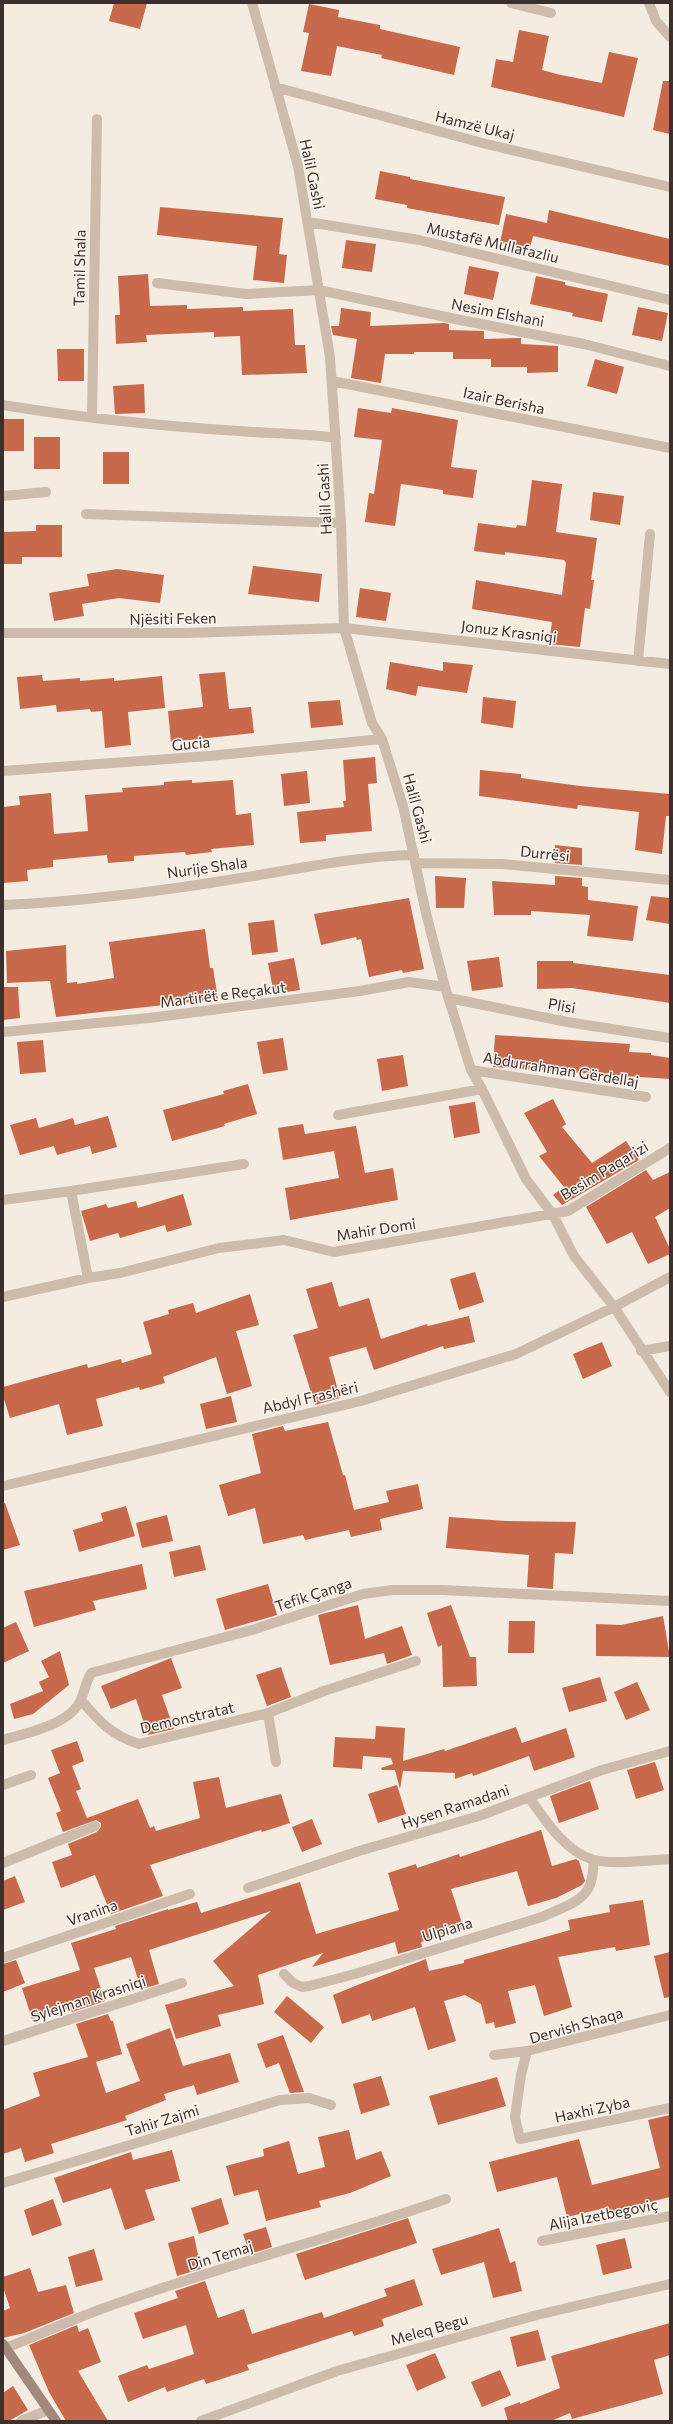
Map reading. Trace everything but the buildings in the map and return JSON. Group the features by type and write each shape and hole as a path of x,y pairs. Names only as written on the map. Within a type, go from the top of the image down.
{"street":[{"path":"511,3 551,13"},
{"path":"649,3 656,21 670,37"},
{"name":"Halil Gashi","path":"249,4 298,166 320,290 332,381 341,523 344,628 372,723 382,739 403,806 426,913 445,988"},
{"name":"Hamzë Ukaj","path":"275,87 486,144 670,186"},
{"name":"Tamil Shala","path":"92,417 97,119"},
{"name":"Mustafë Mullafazliu","path":"308,222 419,240 670,300"},
{"name":"Nesim Elshani","path":"157,283 246,294 320,290 460,320 584,344 670,366"},
{"name":"Izair Berisha","path":"332,381 670,448"},
{"path":"3,405 92,417 224,430 305,433 336,438"},
{"path":"3,496 46,492"},
{"path":"86,514 341,523"},
{"path":"638,661 650,534"},
{"name":"Njësiti Feken","path":"3,633 187,633 344,628"},
{"name":"Jonuz Krasniqi","path":"344,628 670,664"},
{"name":"Gucia","path":"3,771 209,756 382,739"},
{"name":"Nurije Shala","path":"3,905 50,903 238,879 379,856 415,859"},
{"name":"Durrësi","path":"415,859 502,864 670,880"},
{"name":"Martirët e Reçakut","path":"3,1032 149,1018 360,991 409,982 445,988"},
{"name":"Abdurrahman Gërdellaj","path":"445,988 471,1070 482,1088 526,1179 552,1215 574,1256 614,1307 641,1351 670,1392"},
{"name":"Plisi","path":"449,998 567,1022 670,1038"},
{"name":"Abdurrahman Gërdellaj","path":"471,1070 646,1097"},
{"path":"338,1115 482,1088"},
{"name":"Besim Paqarizi","path":"552,1215 568,1211 670,1148"},
{"path":"3,1200 244,1164"},
{"path":"71,1191 88,1278"},
{"name":"Mahir Domi","path":"3,1297 88,1278 120,1273 218,1248 284,1240 334,1252 552,1215"},
{"name":"Abdyl Frashëri","path":"3,1486 361,1401 516,1354 614,1307 670,1277"},
{"path":"641,1351 670,1346"},
{"name":"Tefik Çanga","path":"3,1740 49,1727 67,1715 81,1700 84,1685 91,1674 256,1629 370,1593 392,1590 442,1590 670,1601"},
{"name":"Demonstratat","path":"81,1700 107,1729 122,1738 139,1744 268,1713 324,1692 416,1661"},
{"path":"268,1713 276,1762"},
{"name":"Hysen Ramadani","path":"248,1888 480,1816 602,1770 670,1751"},
{"path":"3,1785 31,1775"},
{"path":"529,1797 545,1821 570,1847 594,1860 670,1859"},
{"path":"3,1863 95,1826"},
{"name":"Ulpiana","path":"284,1974 293,1983 302,1987 309,1986 355,1974 542,1917 587,1893 591,1883 594,1860"},
{"name":"Vranina","path":"3,1958 190,1894"},
{"name":"Sylejman Krasniqi","path":"3,2041 182,1983"},
{"name":"Dervish Shaqa","path":"520,2139 515,2117 521,2075 527,2051 670,2015"},
{"path":"494,2055 527,2051"},
{"name":"Tahir Zajmi","path":"3,2183 280,2100 309,2098 331,2105"},
{"name":"Haxhi Zyba","path":"520,2139 670,2108"},
{"name":"Din Temaj","path":"4,2346 104,2308 193,2278 355,2230 446,2200"},
{"name":"Alija Izetbegoviç","path":"542,2241 670,2216"},
{"name":"Meleq Begu","path":"201,2421 336,2371 380,2358 537,2315 670,2284"},
{"path":"4,2346 56,2421"},
{"path":"21,2421 48,2410"}]}
